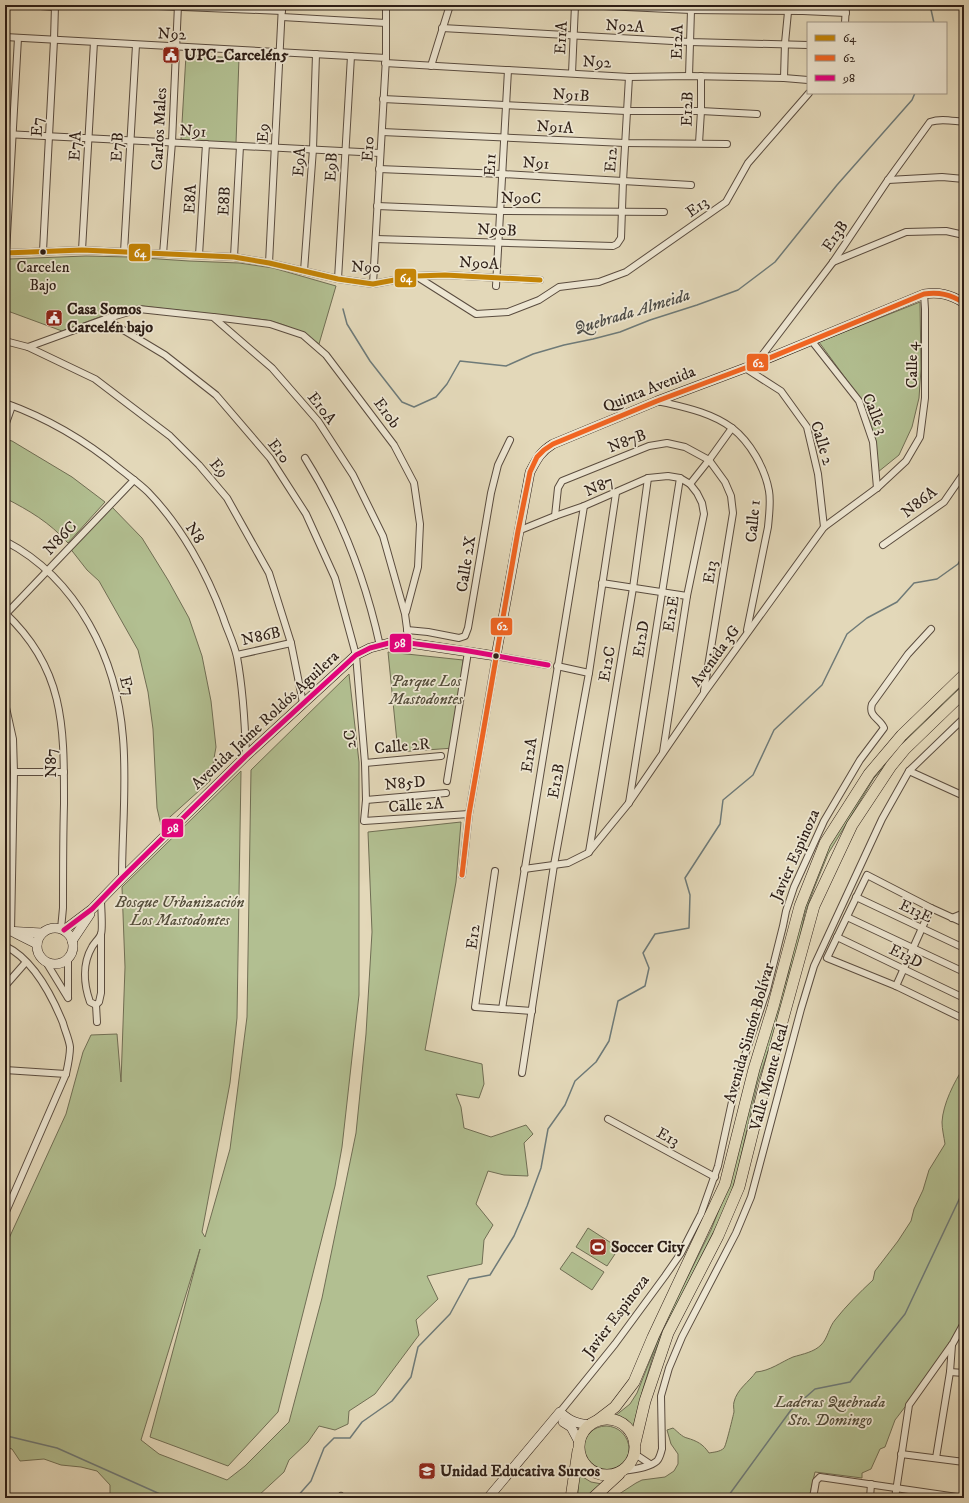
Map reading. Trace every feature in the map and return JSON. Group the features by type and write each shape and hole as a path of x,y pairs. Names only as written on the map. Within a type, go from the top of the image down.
{"highway":[{"name":"Avenida Simón Bolívar","path":"571,1498 582,1433 615,1407 634,1382 662,1316 724,1184 754,1069 773,1007 800,906 826,843 868,774 902,736 964,675"},
{"name":"Avenida Simón Bolívar","path":"635,1454 635,1443 645,1401 668,1333 718,1236 739,1187 765,1084 814,906 852,825 891,766 905,749 964,692"},
{"name":"Avenida Simón Bolívar","path":"593,1423 606,1419 622,1423 633,1435 635,1443"},
{"path":"579,1445 580,1456 584,1464 593,1472 605,1476 613,1475 622,1471"},
{"path":"593,1498 628,1466 635,1454"}],"street":[{"path":"27,5 55,6"},
{"path":"134,5 282,11 386,23"},
{"name":"E10","path":"373,284 386,61 386,5"},
{"path":"431,66 450,5"},
{"name":"E11A","path":"572,73 576,5"},
{"path":"582,5 691,10 788,12 803,8 846,13"},
{"path":"845,22 846,5"},
{"name":"E7","path":"43,251 55,6"},
{"name":"Carlos Males","path":"163,254 172,142 178,6"},
{"name":"E12A","path":"689,76 691,10"},
{"name":"E9","path":"269,262 282,11"},
{"path":"784,78 788,12"},
{"name":"N92A","path":"442,28 690,42 785,43 807,45"},
{"name":"N92","path":"5,38 351,56 431,66 628,76 701,76 807,80"},
{"path":"5,253 18,38"},
{"name":"E7A","path":"82,250 94,42"},
{"name":"E7B","path":"124,252 136,45"},
{"name":"E9A","path":"304,271 313,149 316,54"},
{"name":"E9B","path":"338,279 351,56"},
{"name":"E11","path":"496,286 508,70"},
{"name":"E12","path":"617,244 621,238 622,181 628,76"},
{"name":"E12B","path":"699,143 701,76"},
{"name":"E13","path":"416,276 476,314 508,312 539,300 559,287 599,282 626,272 726,202 748,163 808,94"},
{"name":"N91B","path":"383,99 626,111 701,111 757,114"},
{"name":"E13B","path":"758,362 833,262 888,180 930,122 946,120 964,122"},
{"name":"N91A","path":"382,132 625,143 727,144"},
{"name":"N91","path":"5,134 380,153"},
{"name":"E8A","path":"199,255 206,144"},
{"name":"E8B","path":"234,257 240,146"},
{"name":"N91","path":"380,169 502,174 692,185"},
{"path":"888,180 942,177 964,179"},
{"name":"N90C","path":"378,206 500,211 664,212"},
{"path":"833,262 906,232 946,231 964,235"},
{"name":"N90B","path":"376,239 613,246 617,244"},
{"name":"N90","path":"5,253 82,250 234,257 269,262 338,279 373,284 416,276"},
{"name":"N90A","path":"416,276 445,275 540,280"},
{"name":"Quinta Avenida","path":"496,656 530,472 537,457 544,450 553,444 657,401 746,368 924,294 937,292 944,293 964,303"},
{"name":"Calle 4","path":"920,437 926,398 924,294"},
{"path":"28,347 105,319 139,309 214,317"},
{"name":"E10A","path":"214,317 272,368 318,421 353,475 383,536 405,614 409,643"},
{"name":"E10b","path":"214,317 270,324 303,335 326,356 394,445 414,483 420,524 418,567 405,614"},
{"name":"E10","path":"105,319 165,355 216,395 270,458 306,514 335,578 356,655"},
{"name":"Calle 3","path":"811,340 859,401 873,442 877,488"},
{"name":"E9","path":"5,341 28,347 95,379 170,436 199,465 227,498 269,573 291,643 303,703"},
{"name":"Calle 2","path":"746,368 781,392 806,427 818,474 824,527"},
{"name":"Calle 1","path":"657,401 693,409 732,428 748,444 761,467 768,490 770,511 747,634"},
{"name":"N8","path":"5,404 57,426 103,455 148,492 166,514 189,547 205,573 237,655 242,691 246,756"},
{"path":"5,426 12,406"},
{"path":"690,484 732,428"},
{"name":"Avenida 3G","path":"524,869 568,863 588,854 628,804 704,693 824,527 877,488 906,461 920,437"},
{"name":"Calle 2X","path":"408,630 459,638 466,636 490,493 498,465 510,440"},
{"name":"N87B","path":"555,516 558,488 562,481 656,444 667,443 685,447 709,460"},
{"path":"305,458 338,515 365,589 380,646"},
{"name":"E13","path":"704,693 733,513 731,496 725,482 709,460"},
{"name":"N86A","path":"884,545 944,502 964,473"},
{"name":"N87","path":"518,531 616,493 648,478 668,476 680,478 690,484"},
{"name":"E12C","path":"588,854 633,588 648,478"},
{"name":"E12D","path":"628,804 680,478"},
{"name":"N86C","path":"5,614 134,480"},
{"name":"E12E","path":"663,753 687,596 704,514 702,503 690,484"},
{"name":"E12B","path":"522,1073 554,865 589,673 616,493"},
{"name":"E12A","path":"502,1009 584,506"},
{"name":"E7","path":"5,541 15,546 47,571 73,598 92,627 107,662 117,702 123,738 124,776 122,878"},
{"path":"602,583 687,596"},
{"name":"N87","path":"5,614 31,641 49,673 60,707 64,743 63,930"},
{"name":"Javier Espinoza","path":"488,1498 615,1344 681,1253 701,1214 715,1177 733,1097 743,1061 767,990 786,911 794,887 824,821 860,760 884,728 871,713 870,709 872,704 908,654 931,629"},
{"name":"N86B","path":"237,655 291,643"},
{"name":"Avenida Jaime Roldós Aguilera","path":"63,930 92,909 246,756 356,655 370,648 390,643 409,643 496,656"},
{"path":"446,781 468,652"},
{"name":"2C","path":"356,655 365,763 366,800 364,821"},
{"path":"462,874 470,814 496,656 548,665"},
{"path":"557,666 589,673"},
{"path":"5,703 13,739 14,772 8,931"},
{"name":"Valle Monte Real","path":"650,1464 657,1460 662,1449 661,1396 668,1368 682,1337 736,1233 751,1198 800,1009 814,966 882,819 909,771 963,719"},
{"name":"Calle 2R","path":"365,763 441,756"},
{"path":"909,771 964,796"},
{"path":"14,772 64,772"},
{"name":"N85D","path":"366,800 446,792"},
{"name":"Calle 2A","path":"364,821 470,814"},
{"name":"E12","path":"495,871 475,1007 502,1009"},
{"path":"964,923 867,875 827,958 896,986 964,1019"},
{"name":"E13E","path":"856,898 964,948"},
{"path":"97,1022 96,1005 100,1002 101,900"},
{"path":"842,907 847,916"},
{"path":"896,986 931,908"},
{"name":"Avenida Jaime Roldós Aguilera","path":"72,941 92,909"},
{"path":"952,918 964,913"},
{"path":"837,916 847,916 964,972"},
{"path":"51,928 63,930 68,933 72,941 72,950 68,959 68,998 46,962 38,953 36,944 42,933 51,928"},
{"path":"8,931 42,933"},
{"path":"8,931 36,944"},
{"path":"96,1005 90,1002 88,997 86,986 86,967 89,953 101,934"},
{"name":"E13D","path":"837,937 964,998"},
{"path":"5,946 13,950 32,968 53,1001 66,1032 70,1046 66,1074 5,1214"},
{"path":"46,962 55,964 64,962 68,959"},
{"path":"5,986 26,962"},
{"path":"502,1009 532,1011"},
{"path":"5,1070 66,1074"},
{"name":"E13","path":"608,1119 715,1177"},
{"path":"895,1498 909,1405 953,1343 964,1323"},
{"path":"936,1458 950,1372 953,1343"},
{"path":"950,1372 964,1373"},
{"path":"557,1415 578,1424 593,1423"},
{"path":"557,1415 571,1427 579,1445"},
{"path":"635,1454 650,1464"},
{"path":"901,1454 964,1462"},
{"path":"622,1471 636,1469 650,1464"},
{"path":"813,1498 816,1481 820,1477 897,1488 923,1495 964,1498"},
{"path":"870,1498 871,1484"}],"green space":[{"path":"186,55 239,58 236,143 181,140"},
{"path":"86,256 239,263 273,268 336,286 319,344 294,329 266,320 141,306 121,309 62,331 5,310 5,293 9,259"},
{"path":"920,302 921,369 919,398 912,427 899,455 878,472 874,434 860,398 819,342"},
{"path":"5,439 12,441 72,477 105,502 68,543 54,529 39,518 5,498"},
{"path":"110,505 142,538 189,618 202,656 211,701 216,747 210,781 161,825 157,808 153,729 148,692 138,650 99,581 87,570 69,547"},
{"name":"Parque Los Mastodontes","path":"388,652 463,660 454,748 398,752"},
{"name":"Bosque Urbanización Los Mastodontes","path":"349,674 359,762 359,995 342,1147 335,1186 278,1412 228,1466 150,1437 200,1249 141,1440 159,1454 227,1480 245,1466 289,1422 322,1298 356,1133 366,1034 372,932 368,832 461,822 456,882 425,1050 482,1064 484,1084 479,1098 456,1094 461,1107 464,1128 491,1137 526,1125 533,1134 524,1143 528,1176 504,1175 488,1171 476,1204 493,1225 484,1240 482,1264 427,1276 438,1299 416,1320 419,1335 375,1394 349,1411 348,1424 335,1430 319,1426 308,1442 289,1460 284,1472 258,1496 254,1498 110,1498 110,1485 97,1471 81,1467 61,1465 44,1459 20,1461 12,1449 5,1447 5,1247 66,1114 83,1052 91,1035 117,1034 121,1082 125,967 122,887 241,771 237,1018 230,1083 202,1232 205,1237 230,1149 247,1017 251,770"},
{"path":"964,681 964,687 916,731 874,778 828,854 805,913 796,957 776,1027 757,1085 737,1174 731,1193 720,1219 664,1330 653,1356 633,1428 625,1420 615,1416 630,1404 637,1393 667,1318 711,1230 722,1202 754,1085 788,974 802,912 825,853 858,795 905,736"},
{"name":"Laderas Quebrada Sto. Domingo","path":"964,1067 964,1322 951,1347 895,1420 885,1447 880,1449 871,1469 862,1473 862,1478 815,1472 809,1498 613,1498 642,1480 665,1477 674,1471 678,1464 678,1454 671,1444 667,1430 673,1428 683,1436 700,1443 709,1453 717,1452 724,1448 734,1412 734,1404 740,1389 756,1372 766,1370 793,1357 812,1351 823,1342 835,1320 853,1299 873,1280 875,1271 911,1221 929,1170 945,1144 942,1122 944,1108 956,1079"},
{"name":"Soccer City","path":"588,1228 619,1248 607,1266 576,1247"},
{"name":"Soccer City","path":"572,1252 604,1272 592,1290 560,1269"},
{"path":"602,1426 610,1426 619,1430 625,1436 629,1449 625,1462 619,1468 610,1472 602,1472 593,1468 587,1462 583,1453 583,1445 587,1436 593,1430"},
{"path":"578,1474 591,1482 602,1484 586,1498 578,1498"}],"waterway":[{"name":"Quebrada Almeida","path":"930,5 934,22"},
{"name":"Quebrada Almeida","path":"343,309 347,324 370,361 402,402 414,407 436,397 447,384 460,361 506,366 533,354 620,332 650,320 738,290 775,262 837,185 912,100 915,94"},
{"path":"296,1498 311,1481 324,1448 334,1438 350,1438 362,1422 392,1401 411,1377 418,1347 450,1314 469,1279 490,1275 514,1236 541,1168 548,1129 565,1105 575,1081 596,1062 609,1041 618,1001 645,986 649,968 643,953 655,934 689,928 690,895 685,878 720,824 723,800 753,775 774,730 822,685 847,634 867,618 897,602 914,583 937,579 958,564 964,554"},
{"path":"708,1498 729,1495 791,1410 815,1389 850,1382 905,1314 964,1189"},
{"path":"5,1433 7,1436 57,1448 169,1498"}],"transit line":[{"name":"64","path":"5,253 82,250 234,257 269,263 338,279 373,284 416,276 445,275 540,280"},
{"name":"62","path":"462,875 469,814 518,531 530,472 537,457 553,444 657,401 745,368 924,294 944,294 964,303"},
{"name":"98","path":"64,930 92,909 246,756 356,655 370,648 389,643 409,643 463,650 548,665"}],"place":[{"name":"UPC_Carcelén5","path":"171,55"},
{"name":"Carcelen Bajo","path":"43,252"},
{"name":"Casa Somos Carcelén bajo","path":"54,318"},
{"name":"Soccer City","path":"598,1247"},
{"name":"Unidad Educativa Surcos","path":"427,1471"}]}
